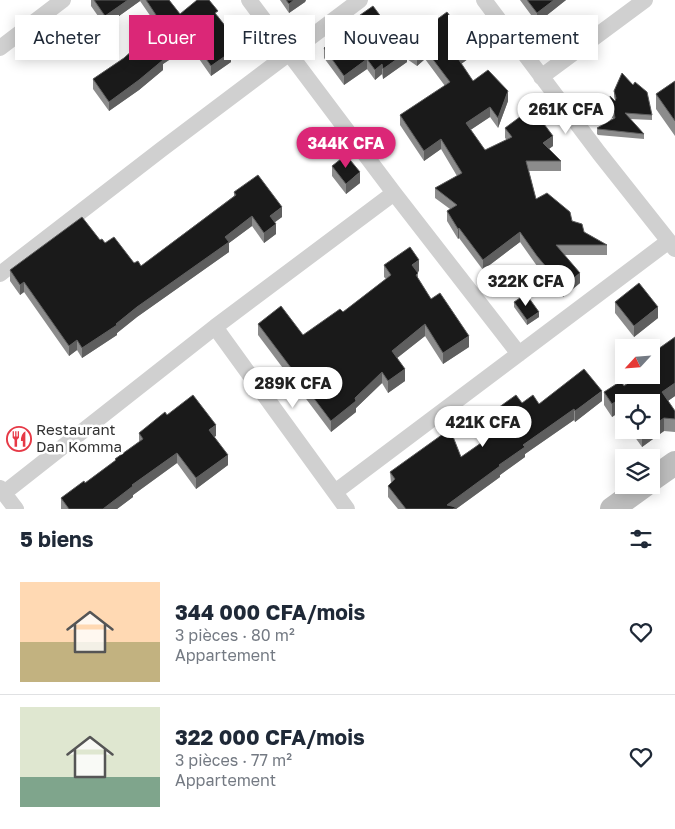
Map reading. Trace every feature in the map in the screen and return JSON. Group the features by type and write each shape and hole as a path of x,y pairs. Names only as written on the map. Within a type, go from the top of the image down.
{"main road":[{"path":"660,474 675,463"},
{"path":"612,509 632,494"}],"street":[{"path":"0,48 63,0"},
{"path":"249,0 260,15"},
{"path":"315,34 360,0"},
{"path":"335,492 519,354 672,245 541,77 484,0"},
{"path":"541,77 645,0"},
{"path":"0,274 280,60"},
{"path":"294,60 394,193 519,354"},
{"path":"16,509 2,490 394,193"},
{"path":"215,327 347,509"}],"building":[{"path":"94,0 128,0 106,15 104,15"},
{"path":"146,0 169,0 180,14 197,0 209,0 218,11 215,13 224,24 224,57 211,66 207,60 214,60 214,15 156,15"},
{"path":"286,0 294,0 289,4"},
{"path":"527,0 554,0 537,13"},
{"path":"373,6 380,15 360,15"},
{"path":"447,12 449,15 448,60 459,60 473,81 488,70 508,91 498,118 490,107 466,123 485,150 512,137 505,128 532,108 553,136 543,143 561,161 526,161 536,199 547,193 570,212 572,221 582,224 584,232 607,245 556,245 580,273 563,287 520,232 483,260 458,229 447,211 457,205 435,188 462,173 441,139 424,151 400,115 450,82 433,60 438,60 438,19"},
{"path":"129,54 129,60 163,60 109,102 93,79"},
{"path":"333,60 366,60 344,76"},
{"path":"368,60 396,60 383,69 382,64 375,70"},
{"path":"622,73 633,85 635,82 647,92 652,115 625,113 644,134 597,128 615,118 614,112 610,112 612,106 610,96 615,101 614,91"},
{"path":"675,81 675,121 656,94"},
{"path":"346,155 360,172 346,184 332,166"},
{"path":"258,175 282,207 270,216 276,224 264,233 252,216 225,237 229,242 137,307 117,325 82,348 77,340 69,346 24,282 20,285 10,270 82,217 100,240 102,239 105,243 114,237 134,263 138,261 141,266 236,195 234,192"},
{"path":"410,247 419,260 412,265 418,273 416,275 431,299 440,293 469,336 443,353 425,324 392,351 405,369 388,381 382,372 355,398 356,401 331,421 258,324 281,306 303,335 340,309 343,312 391,275 384,265"},
{"path":"639,283 658,307 634,326 615,302"},
{"path":"526,294 539,312 527,320 514,302"},
{"path":"675,337 675,383 662,392 675,411 675,419 664,418 660,421 660,394 615,394 615,402 612,404 604,392 616,384 623,384 624,386 627,384 660,384 660,348"},
{"path":"584,369 602,391 523,445 525,447 447,505 456,507 453,509 406,509 388,486 395,479 390,472 450,429 461,457 494,434 491,429 499,424 491,413 516,395 522,403 533,395 539,404"},
{"path":"193,395 216,425 209,430 228,455 196,478 177,453 132,485 103,509 69,509 61,498 84,481 85,483 143,439 139,433 165,412 167,415"}],"place":[{"name":"Restaurant Dan Komma","path":"19,439"}]}
